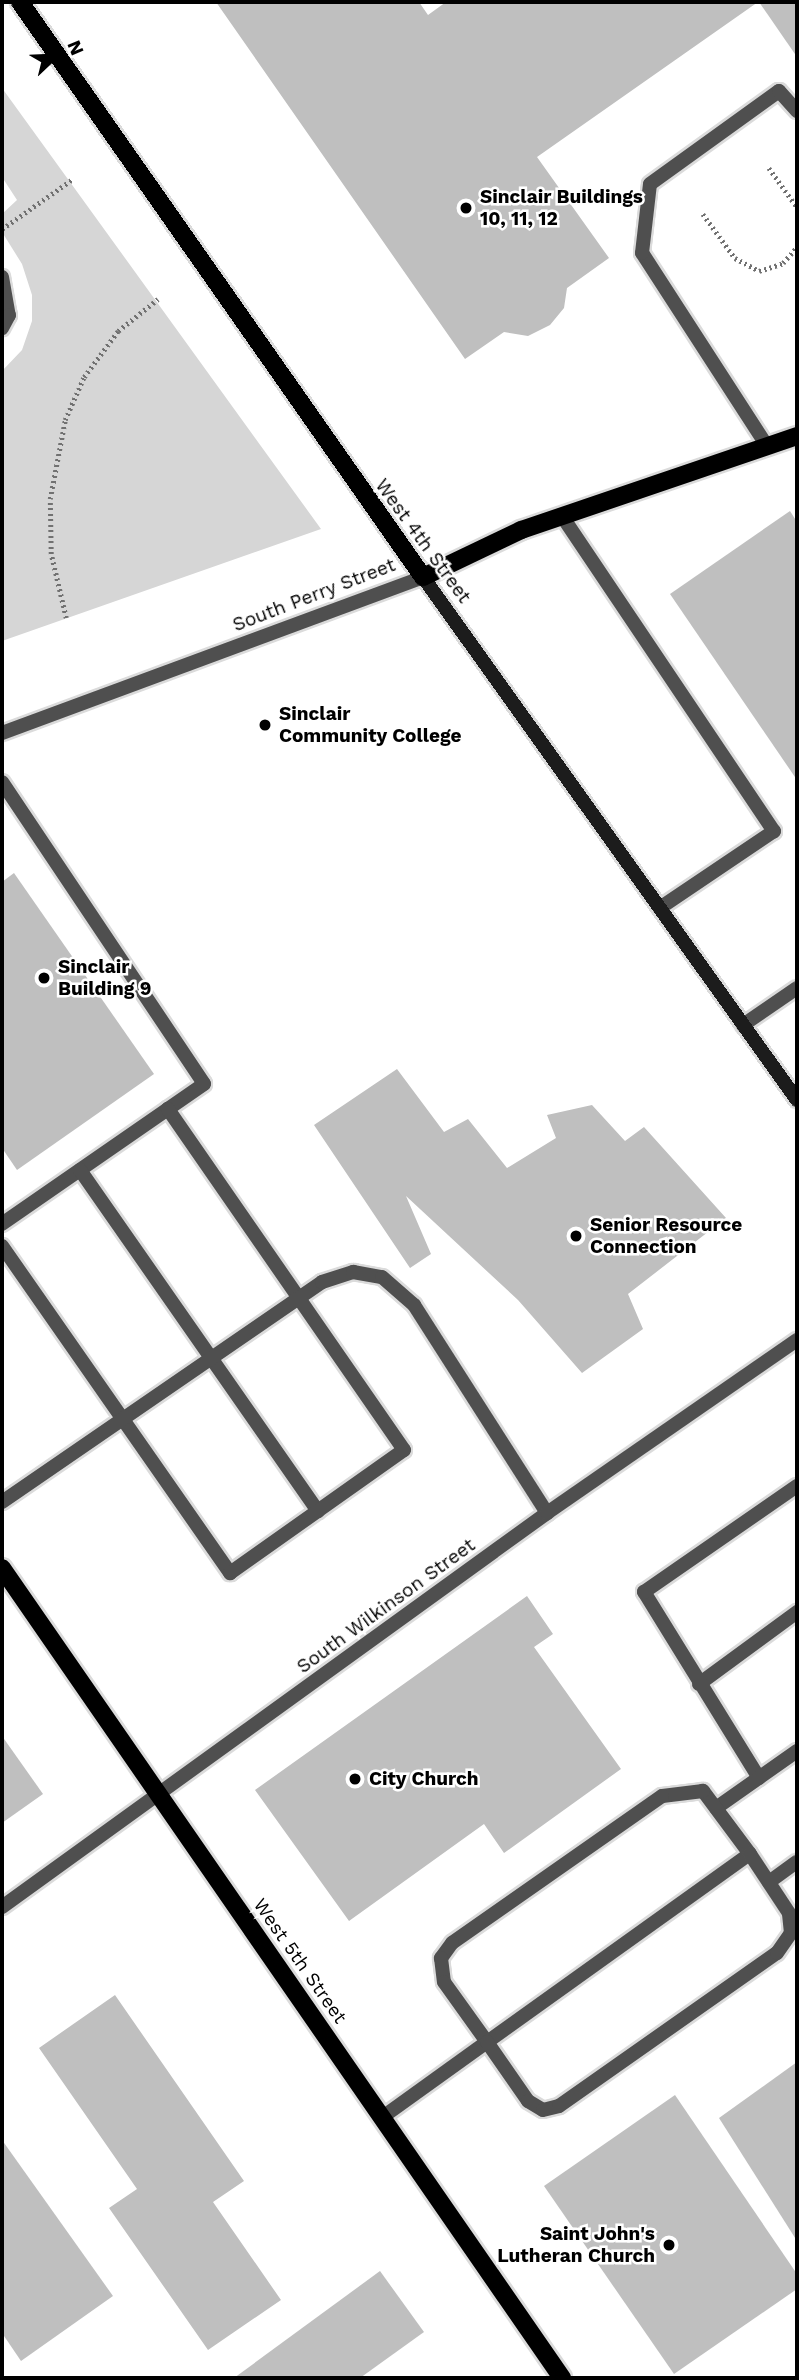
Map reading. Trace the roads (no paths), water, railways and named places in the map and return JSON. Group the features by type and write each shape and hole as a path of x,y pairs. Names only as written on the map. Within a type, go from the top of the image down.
{"main road":[{"name":"West 4th Street","path":"20,2 423,577 797,1100"},
{"name":"South Perry Street","path":"423,577 562,516 797,436"},
{"name":"West 5th Street","path":"2,1568 157,1795 384,2116 562,2378"}],"street":[{"path":"766,446 642,253 650,184 779,91 797,111"},
{"path":"2,276 9,315 2,328"},
{"path":"562,516 774,831 660,908"},
{"name":"South Perry Street","path":"2,733 423,577"},
{"path":"2,782 204,1084 2,1224"},
{"path":"743,1025 797,988"},
{"path":"2,1245 230,1573 404,1450 169,1109"},
{"path":"80,1170 318,1511"},
{"path":"2,1503 299,1297 322,1282 353,1272 382,1277 414,1305 547,1513"},
{"name":"South Wilkinson Street","path":"2,1907 547,1513 797,1340"},
{"path":"759,1778 644,1592 797,1486"},
{"path":"699,1684 797,1612"},
{"path":"716,1808 797,1751"},
{"path":"703,1791 750,1854 789,1913 794,1934 777,1953 559,2106 543,2110 528,2101 444,1982 441,1958 452,1943 662,1796 703,1791"},
{"path":"384,2116 750,1854"},
{"path":"769,1882 797,1862"}],"place":[{"name":"Sinclair Buildings 10, 11, 12","path":"466,208"},
{"name":"Sinclair Community College","path":"265,725"},
{"name":"Sinclair Building 9","path":"44,978"},
{"name":"Senior Resource Connection","path":"576,1236"},
{"name":"City Church","path":"355,1779"},
{"name":"Saint John's Lutheran Church","path":"669,2245"}]}
